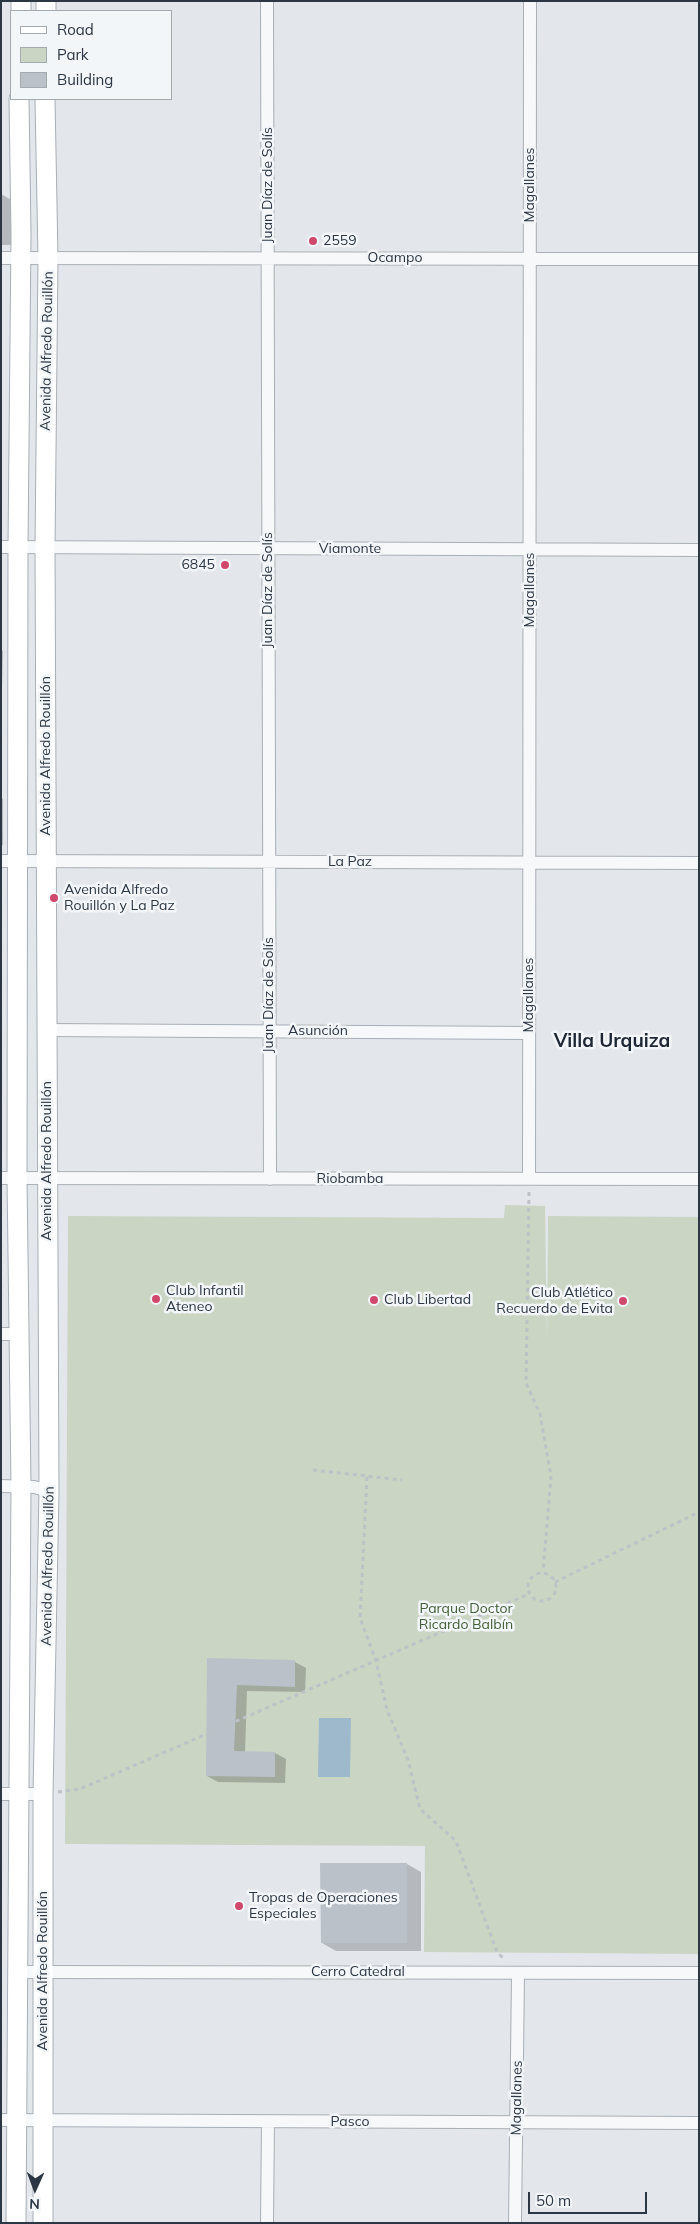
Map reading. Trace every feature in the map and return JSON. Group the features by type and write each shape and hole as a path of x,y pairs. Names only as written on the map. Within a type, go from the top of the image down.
{"street":[{"name":"Juan Díaz de Solís","path":"267,1 270,1179"},
{"name":"Magallanes","path":"529,1179 530,1"},
{"name":"Avenida Alfredo Rouillón","path":"19,100 21,258 9,547 9,861 24,1179 50,1491 43,1794 44,2121 42,2223"},
{"name":"Avenida Alfredo Rouillón","path":"16,2223 9,2120 16,1972 9,1794 21,1486 10,1334 24,1179 47,1030 45,547 48,258 45,100"},
{"name":"Ocampo","path":"1,258 699,259"},
{"name":"Viamonte","path":"9,547 699,550"},
{"name":"La Paz","path":"9,861 699,863"},
{"name":"Asunción","path":"47,1030 529,1033"},
{"name":"Riobamba","path":"24,1179 699,1179"},
{"path":"1,1486 34,1486 50,1491"},
{"path":"9,1794 43,1794"},
{"name":"Cerro Catedral","path":"16,1972 699,1973"},
{"name":"Magallanes","path":"515,2223 518,1973"},
{"name":"Pasco","path":"9,2120 699,2123"},
{"path":"267,2223 268,2122"}],"path":[{"path":"529,1179 526,1382 540,1414 551,1476 543,1572"},
{"path":"313,1470 402,1480"},
{"path":"367,1476 360,1618 376,1661 387,1710 408,1760 420,1809 456,1841 497,1952 518,1973"},
{"path":"555,1582 699,1512"},
{"path":"543,1572 550,1575 555,1582 556,1590 552,1597 544,1601 536,1600 529,1594 527,1587 529,1579 535,1574 543,1572"},
{"path":"43,1794 80,1789 529,1594"}],"green space":[{"name":"Parque Doctor Ricardo Balbín","path":"505,1205 545,1206 547,1344 548,1216 699,1217 699,1954 424,1952 425,1846 65,1844 68,1216 504,1218"}],"water":[{"path":"319,1718 351,1718 350,1777 318,1777"}],"building":[{"path":"207,1658 295,1660 295,1687 237,1685 234,1751 275,1752 275,1777 206,1776"},
{"path":"320,1863 407,1863 407,1943 321,1943"}],"place":[{"name":"2559","path":"313,241"},
{"name":"6845","path":"225,565"},
{"name":"Avenida Alfredo Rouillón y La Paz","path":"54,898"},
{"name":"Club Infantil Ateneo","path":"156,1299"},
{"name":"Club Libertad","path":"374,1300"},
{"name":"Club Atlético Recuerdo de Evita","path":"623,1301"},
{"name":"Tropas de Operaciones Especiales","path":"239,1906"}],"district":[{"name":"Villa Urquiza","path":"612,1041"}]}
